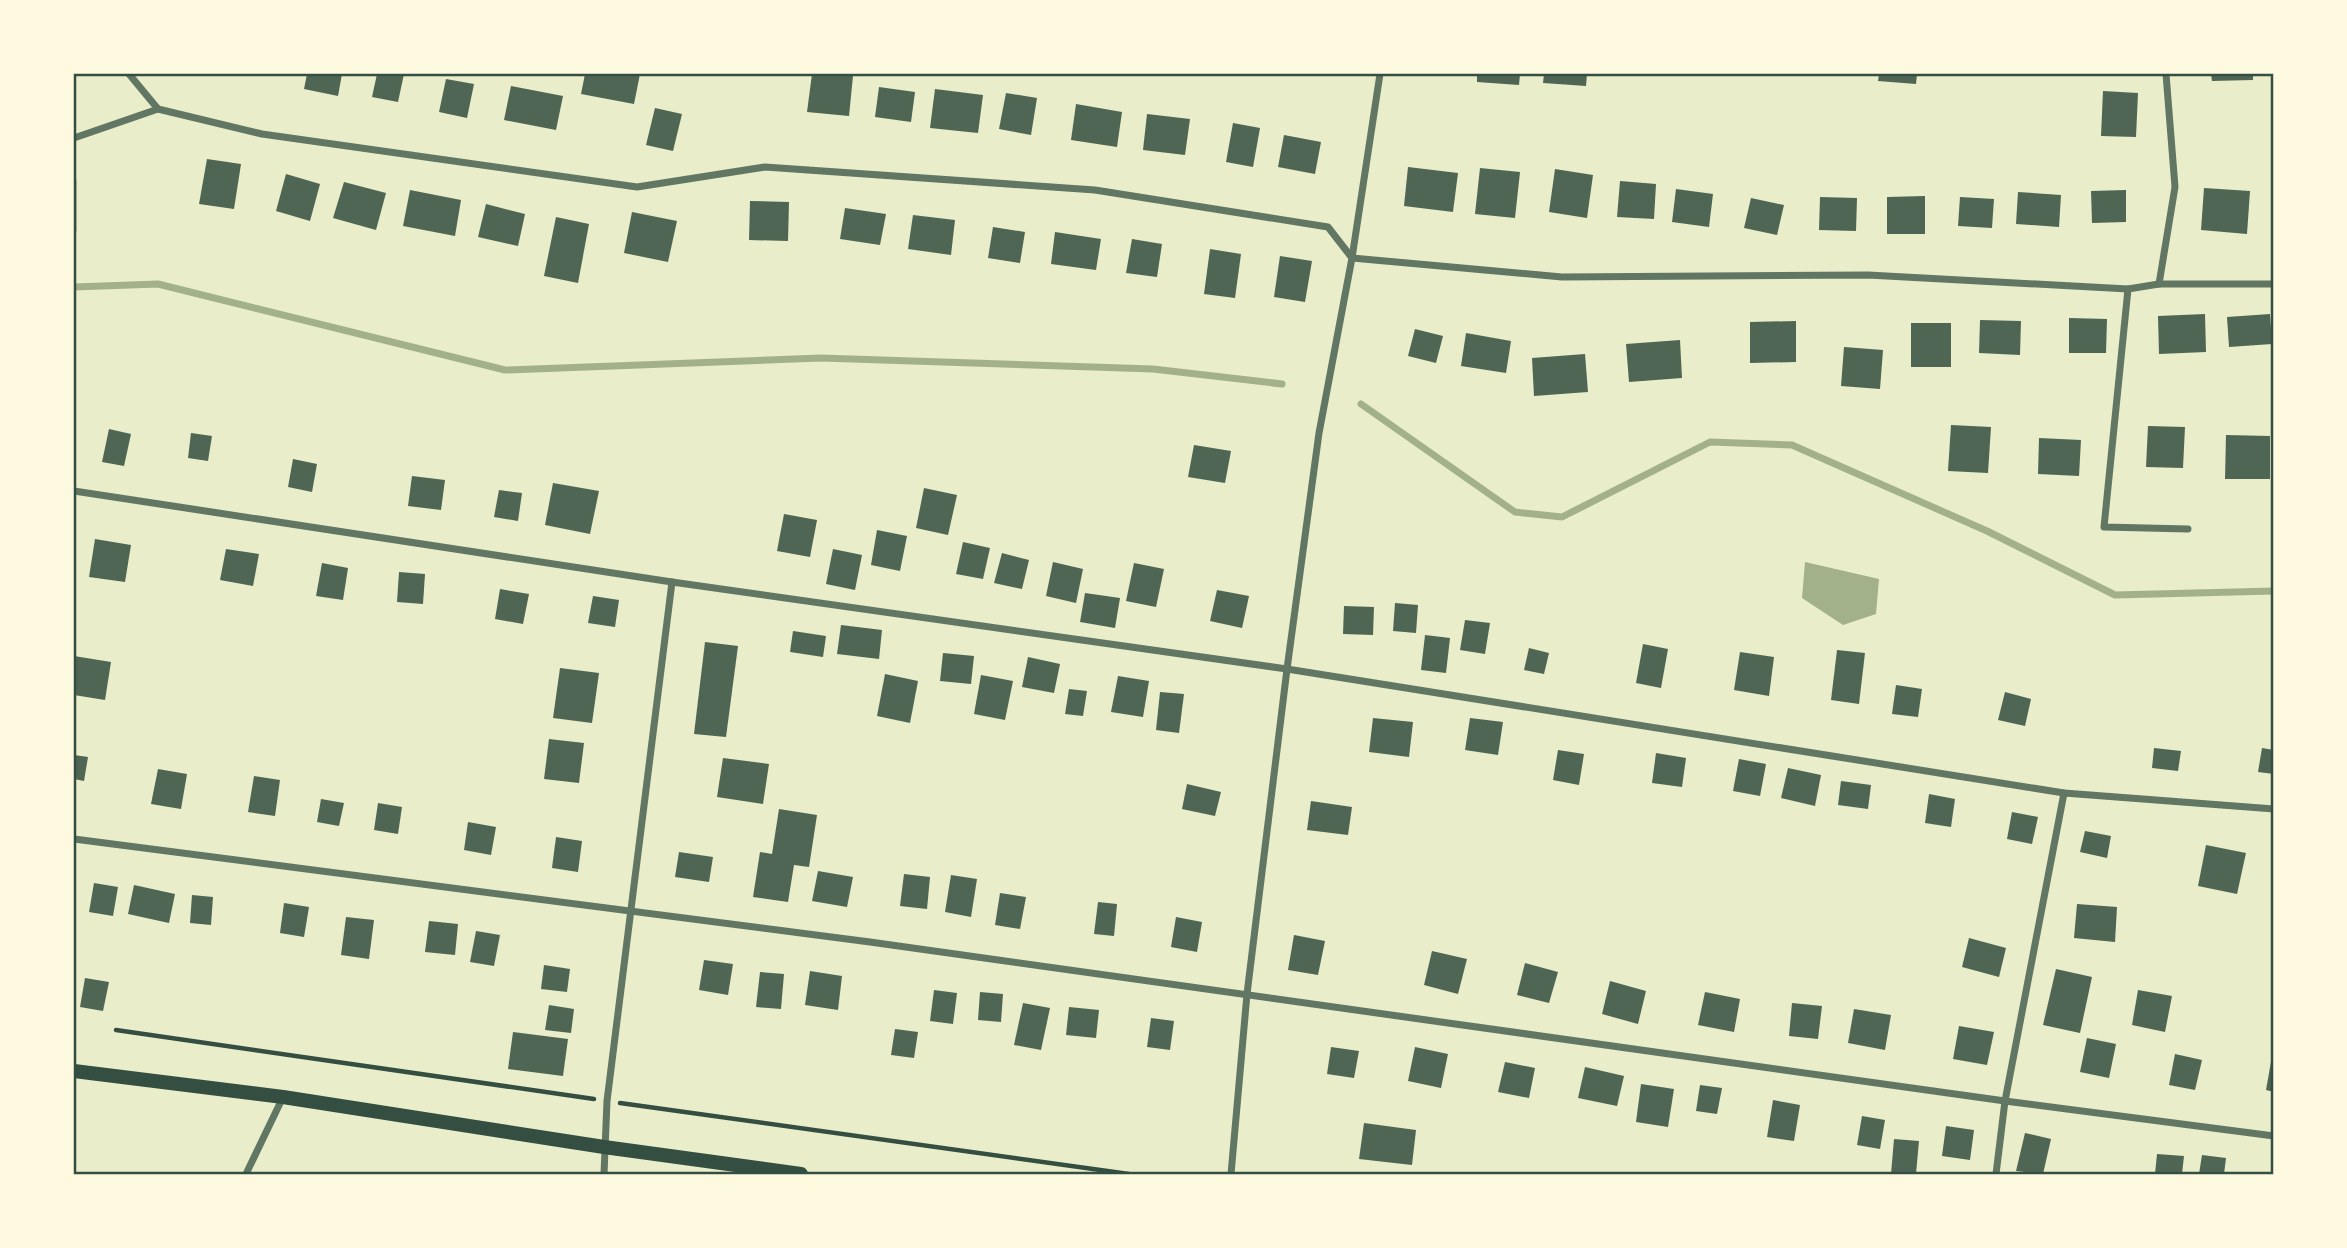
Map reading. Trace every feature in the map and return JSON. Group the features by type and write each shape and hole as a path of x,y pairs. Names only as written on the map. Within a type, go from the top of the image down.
{"main road":[{"path":"74,1071 283,1097 604,1147 801,1174"}],"street":[{"path":"129,74 158,109"},
{"path":"1231,1174 1247,994 1319,433 1352,258 1380,74"},
{"path":"2159,284 2175,187 2166,74"},
{"path":"74,138 158,109 262,134 638,187 765,167 1095,190 1328,227 1352,258 1562,277 1868,275 2128,289 2159,284 2273,284"},
{"path":"2128,289 2104,527 2188,529"},
{"path":"74,491 673,582 1287,670 2064,793 2273,809"},
{"path":"604,1174 607,1101 629,912 673,582"},
{"path":"1996,1174 2005,1101 2064,793"},
{"path":"74,839 883,944 2273,1136"},
{"path":"246,1174 283,1097"}],"path":[{"path":"74,180 74,230"}],"shaded area":[{"path":"1805,562 1879,579 1876,614 1843,625 1802,598"}],"building":[{"path":"307,74 342,74 338,96 304,89"},
{"path":"377,74 404,74 398,102 372,97"},
{"path":"585,74 640,74 634,104 581,94"},
{"path":"812,74 853,76 849,116 807,112"},
{"path":"1477,74 1520,74 1519,85 1477,82"},
{"path":"1544,74 1587,74 1586,86 1543,83"},
{"path":"1879,74 1917,74 1916,84 1878,81"},
{"path":"2211,74 2253,74 2253,80 2212,81"},
{"path":"446,79 474,84 467,118 439,112"},
{"path":"511,86 563,96 556,130 504,120"},
{"path":"879,87 915,92 911,122 875,117"},
{"path":"935,89 983,95 978,133 930,128"},
{"path":"2103,91 2138,93 2136,137 2101,136"},
{"path":"1006,93 1037,98 1031,135 999,129"},
{"path":"1076,104 1122,112 1117,147 1071,140"},
{"path":"655,108 682,114 673,151 646,145"},
{"path":"1147,114 1190,119 1185,155 1143,150"},
{"path":"1233,123 1260,128 1253,167 1226,162"},
{"path":"1284,135 1321,142 1315,174 1278,167"},
{"path":"207,159 241,164 234,209 199,204"},
{"path":"1408,167 1458,173 1453,212 1404,206"},
{"path":"1480,168 1520,172 1515,218 1475,214"},
{"path":"1555,169 1593,175 1587,218 1549,212"},
{"path":"286,174 320,184 310,221 276,211"},
{"path":"1620,181 1656,184 1654,219 1617,217"},
{"path":"344,182 386,193 376,230 333,218"},
{"path":"2204,188 2250,191 2247,234 2201,230"},
{"path":"1676,189 1713,194 1709,227 1672,222"},
{"path":"410,190 461,200 455,236 403,226"},
{"path":"2126,190 2126,222 2092,223 2091,191"},
{"path":"2018,192 2061,195 2059,227 2016,224"},
{"path":"1925,196 1925,234 1887,234 1887,197"},
{"path":"1820,197 1857,198 1856,231 1819,230"},
{"path":"1960,197 1994,199 1992,228 1958,226"},
{"path":"1751,198 1784,205 1777,235 1744,228"},
{"path":"750,201 789,202 788,241 749,240"},
{"path":"486,204 525,214 518,246 478,237"},
{"path":"845,208 886,214 880,245 840,239"},
{"path":"632,212 677,221 668,262 624,253"},
{"path":"913,215 955,220 951,255 908,249"},
{"path":"556,217 589,224 578,283 544,276"},
{"path":"993,227 1025,232 1020,263 988,258"},
{"path":"1055,232 1101,239 1096,270 1051,264"},
{"path":"1132,239 1162,244 1157,277 1126,273"},
{"path":"1210,249 1241,254 1235,298 1204,294"},
{"path":"1280,256 1312,261 1305,302 1274,297"},
{"path":"2205,314 2206,352 2159,354 2158,316"},
{"path":"2270,314 2272,344 2229,347 2227,317"},
{"path":"2069,318 2107,319 2106,353 2069,353"},
{"path":"1980,320 2021,321 2020,355 1979,353"},
{"path":"1796,321 1796,362 1750,363 1750,322"},
{"path":"1911,323 1951,323 1951,367 1911,367"},
{"path":"1415,329 1443,336 1436,363 1408,356"},
{"path":"1466,333 1511,341 1506,373 1461,366"},
{"path":"1680,340 1682,378 1629,382 1626,344"},
{"path":"1844,347 1883,350 1880,389 1841,386"},
{"path":"1585,354 1588,392 1534,396 1532,358"},
{"path":"1951,425 1991,427 1988,473 1948,471"},
{"path":"2148,426 2185,427 2183,468 2146,467"},
{"path":"109,429 131,434 124,466 102,462"},
{"path":"191,433 212,436 208,461 188,458"},
{"path":"2226,435 2270,436 2270,479 2225,479"},
{"path":"2039,438 2081,440 2079,476 2038,474"},
{"path":"1194,445 1231,451 1225,483 1188,477"},
{"path":"293,459 317,464 312,492 288,487"},
{"path":"412,476 445,480 441,510 408,506"},
{"path":"553,483 599,491 590,534 545,525"},
{"path":"924,488 957,495 948,535 916,528"},
{"path":"499,490 522,493 518,521 494,517"},
{"path":"784,514 817,520 810,557 777,551"},
{"path":"877,530 907,536 900,571 871,565"},
{"path":"95,539 131,545 125,582 89,577"},
{"path":"963,542 990,548 983,579 956,574"},
{"path":"226,549 259,554 253,586 220,580"},
{"path":"833,549 862,555 855,590 826,584"},
{"path":"1002,553 1029,560 1022,589 994,583"},
{"path":"1053,562 1083,569 1076,603 1046,596"},
{"path":"322,563 348,568 343,600 316,596"},
{"path":"1134,563 1164,569 1156,607 1126,601"},
{"path":"399,572 425,574 423,604 397,602"},
{"path":"500,589 529,594 523,624 495,619"},
{"path":"1217,590 1249,596 1242,628 1210,621"},
{"path":"1085,593 1120,598 1115,628 1080,622"},
{"path":"593,596 619,600 615,627 588,623"},
{"path":"1395,603 1418,605 1416,633 1393,631"},
{"path":"1344,606 1374,607 1373,635 1343,634"},
{"path":"1465,620 1490,623 1485,654 1460,650"},
{"path":"841,625 882,630 879,659 837,654"},
{"path":"793,631 826,636 823,657 790,652"},
{"path":"1425,635 1450,638 1446,673 1421,670"},
{"path":"705,642 738,646 726,737 694,734"},
{"path":"1643,644 1668,649 1661,688 1636,683"},
{"path":"1529,648 1549,653 1544,674 1524,670"},
{"path":"1837,650 1865,653 1859,704 1831,700"},
{"path":"1740,652 1774,657 1769,696 1734,690"},
{"path":"943,653 974,656 971,684 940,681"},
{"path":"74,656 111,662 105,700 74,695"},
{"path":"1028,657 1060,664 1054,693 1022,687"},
{"path":"560,668 599,673 592,723 553,718"},
{"path":"885,674 918,681 910,723 877,716"},
{"path":"981,675 1013,681 1005,720 974,714"},
{"path":"1118,676 1149,681 1143,717 1111,712"},
{"path":"1896,685 1922,689 1918,717 1892,714"},
{"path":"1069,689 1087,691 1083,716 1065,714"},
{"path":"1160,692 1184,694 1179,733 1156,730"},
{"path":"2005,692 2031,699 2025,726 1998,720"},
{"path":"1373,718 1413,722 1409,757 1369,752"},
{"path":"1470,718 1503,722 1498,755 1465,750"},
{"path":"549,739 584,743 579,783 544,779"},
{"path":"2154,748 2181,751 2178,771 2152,768"},
{"path":"2262,748 2274,750 2274,774 2258,772"},
{"path":"1558,750 1584,754 1579,785 1553,780"},
{"path":"1656,753 1686,758 1682,787 1652,783"},
{"path":"74,755 88,757 84,781 74,779"},
{"path":"723,758 769,764 763,804 717,797"},
{"path":"1739,759 1766,764 1760,796 1733,791"},
{"path":"1788,768 1821,775 1815,806 1781,798"},
{"path":"158,769 187,774 181,809 151,804"},
{"path":"254,776 280,780 275,816 248,812"},
{"path":"1841,781 1871,785 1868,809 1838,805"},
{"path":"1187,784 1221,792 1215,816 1182,809"},
{"path":"1929,794 1955,799 1951,827 1925,823"},
{"path":"321,799 344,803 339,826 317,822"},
{"path":"1311,801 1352,807 1348,835 1307,830"},
{"path":"378,803 402,807 398,834 374,830"},
{"path":"779,809 817,815 809,867 794,865 788,902 753,897 760,852 772,854"},
{"path":"2012,812 2038,817 2032,844 2007,839"},
{"path":"468,822 496,827 491,855 464,850"},
{"path":"2085,831 2111,836 2107,858 2080,852"},
{"path":"556,837 582,841 578,872 552,868"},
{"path":"2206,845 2246,853 2237,894 2198,886"},
{"path":"679,852 713,857 709,882 675,877"},
{"path":"818,871 853,877 847,907 812,901"},
{"path":"904,874 930,877 927,909 900,906"},
{"path":"951,875 977,879 971,917 945,912"},
{"path":"94,883 118,887 113,916 89,912"},
{"path":"134,885 175,894 169,923 128,914"},
{"path":"1000,893 1026,897 1020,929 995,925"},
{"path":"192,895 213,897 211,925 190,923"},
{"path":"1098,902 1117,904 1114,936 1094,934"},
{"path":"284,903 309,907 304,937 280,933"},
{"path":"2077,904 2117,907 2115,942 2074,938"},
{"path":"346,917 374,920 369,959 341,955"},
{"path":"1176,917 1202,922 1197,952 1171,947"},
{"path":"429,921 458,924 455,955 425,952"},
{"path":"476,931 500,935 494,966 470,962"},
{"path":"1294,935 1325,941 1318,975 1288,970"},
{"path":"1969,938 2006,948 1999,977 1962,967"},
{"path":"1432,951 1467,959 1458,994 1424,985"},
{"path":"704,960 733,964 728,995 699,990"},
{"path":"1525,963 1558,972 1549,1003 1517,995"},
{"path":"544,965 570,969 567,992 541,989"},
{"path":"2056,969 2092,977 2080,1033 2043,1025"},
{"path":"810,971 842,976 838,1010 805,1005"},
{"path":"760,972 784,974 781,1009 756,1007"},
{"path":"85,978 109,982 103,1011 80,1007"},
{"path":"1610,981 1646,991 1638,1024 1602,1014"},
{"path":"934,990 957,993 953,1024 930,1021"},
{"path":"2138,990 2172,996 2165,1032 2132,1025"},
{"path":"980,992 1003,994 1001,1022 978,1020"},
{"path":"1705,992 1740,999 1734,1032 1698,1025"},
{"path":"1023,1003 1050,1008 1041,1050 1014,1045"},
{"path":"1792,1003 1822,1006 1818,1039 1789,1036"},
{"path":"549,1005 574,1009 571,1033 545,1030"},
{"path":"1069,1007 1099,1010 1096,1038 1066,1035"},
{"path":"1854,1009 1891,1015 1885,1050 1848,1043"},
{"path":"1151,1018 1174,1021 1170,1050 1147,1047"},
{"path":"1959,1026 1994,1032 1987,1065 1953,1059"},
{"path":"895,1029 918,1032 914,1058 891,1055"},
{"path":"513,1032 568,1039 563,1076 508,1069"},
{"path":"2087,1038 2116,1044 2109,1078 2080,1072"},
{"path":"1331,1047 1359,1051 1354,1078 1327,1074"},
{"path":"1415,1047 1448,1054 1441,1088 1408,1081"},
{"path":"2175,1054 2202,1060 2195,1090 2169,1085"},
{"path":"2272,1056 2274,1057 2274,1092 2266,1090"},
{"path":"1505,1062 1535,1068 1529,1098 1498,1092"},
{"path":"1585,1067 1624,1076 1617,1106 1578,1098"},
{"path":"1641,1084 1674,1089 1668,1127 1636,1122"},
{"path":"1700,1085 1722,1088 1717,1114 1696,1111"},
{"path":"1773,1100 1800,1105 1794,1141 1767,1137"},
{"path":"1862,1116 1885,1120 1880,1149 1857,1145"},
{"path":"1364,1123 1416,1130 1412,1165 1359,1159"},
{"path":"1946,1126 1974,1130 1970,1160 1942,1156"},
{"path":"2025,1133 2051,1139 2043,1174 2016,1171"},
{"path":"1894,1139 1919,1141 1916,1174 1891,1174"},
{"path":"2157,1154 2184,1156 2182,1174 2155,1174"},
{"path":"2202,1155 2226,1158 2224,1174 2199,1174"}],"waterway":[{"path":"74,287 158,284 505,370 821,358 1153,369 1282,384"},
{"path":"1361,404 1515,512 1562,517 1710,442 1792,445 1987,531 2115,595 2274,591"}]}
